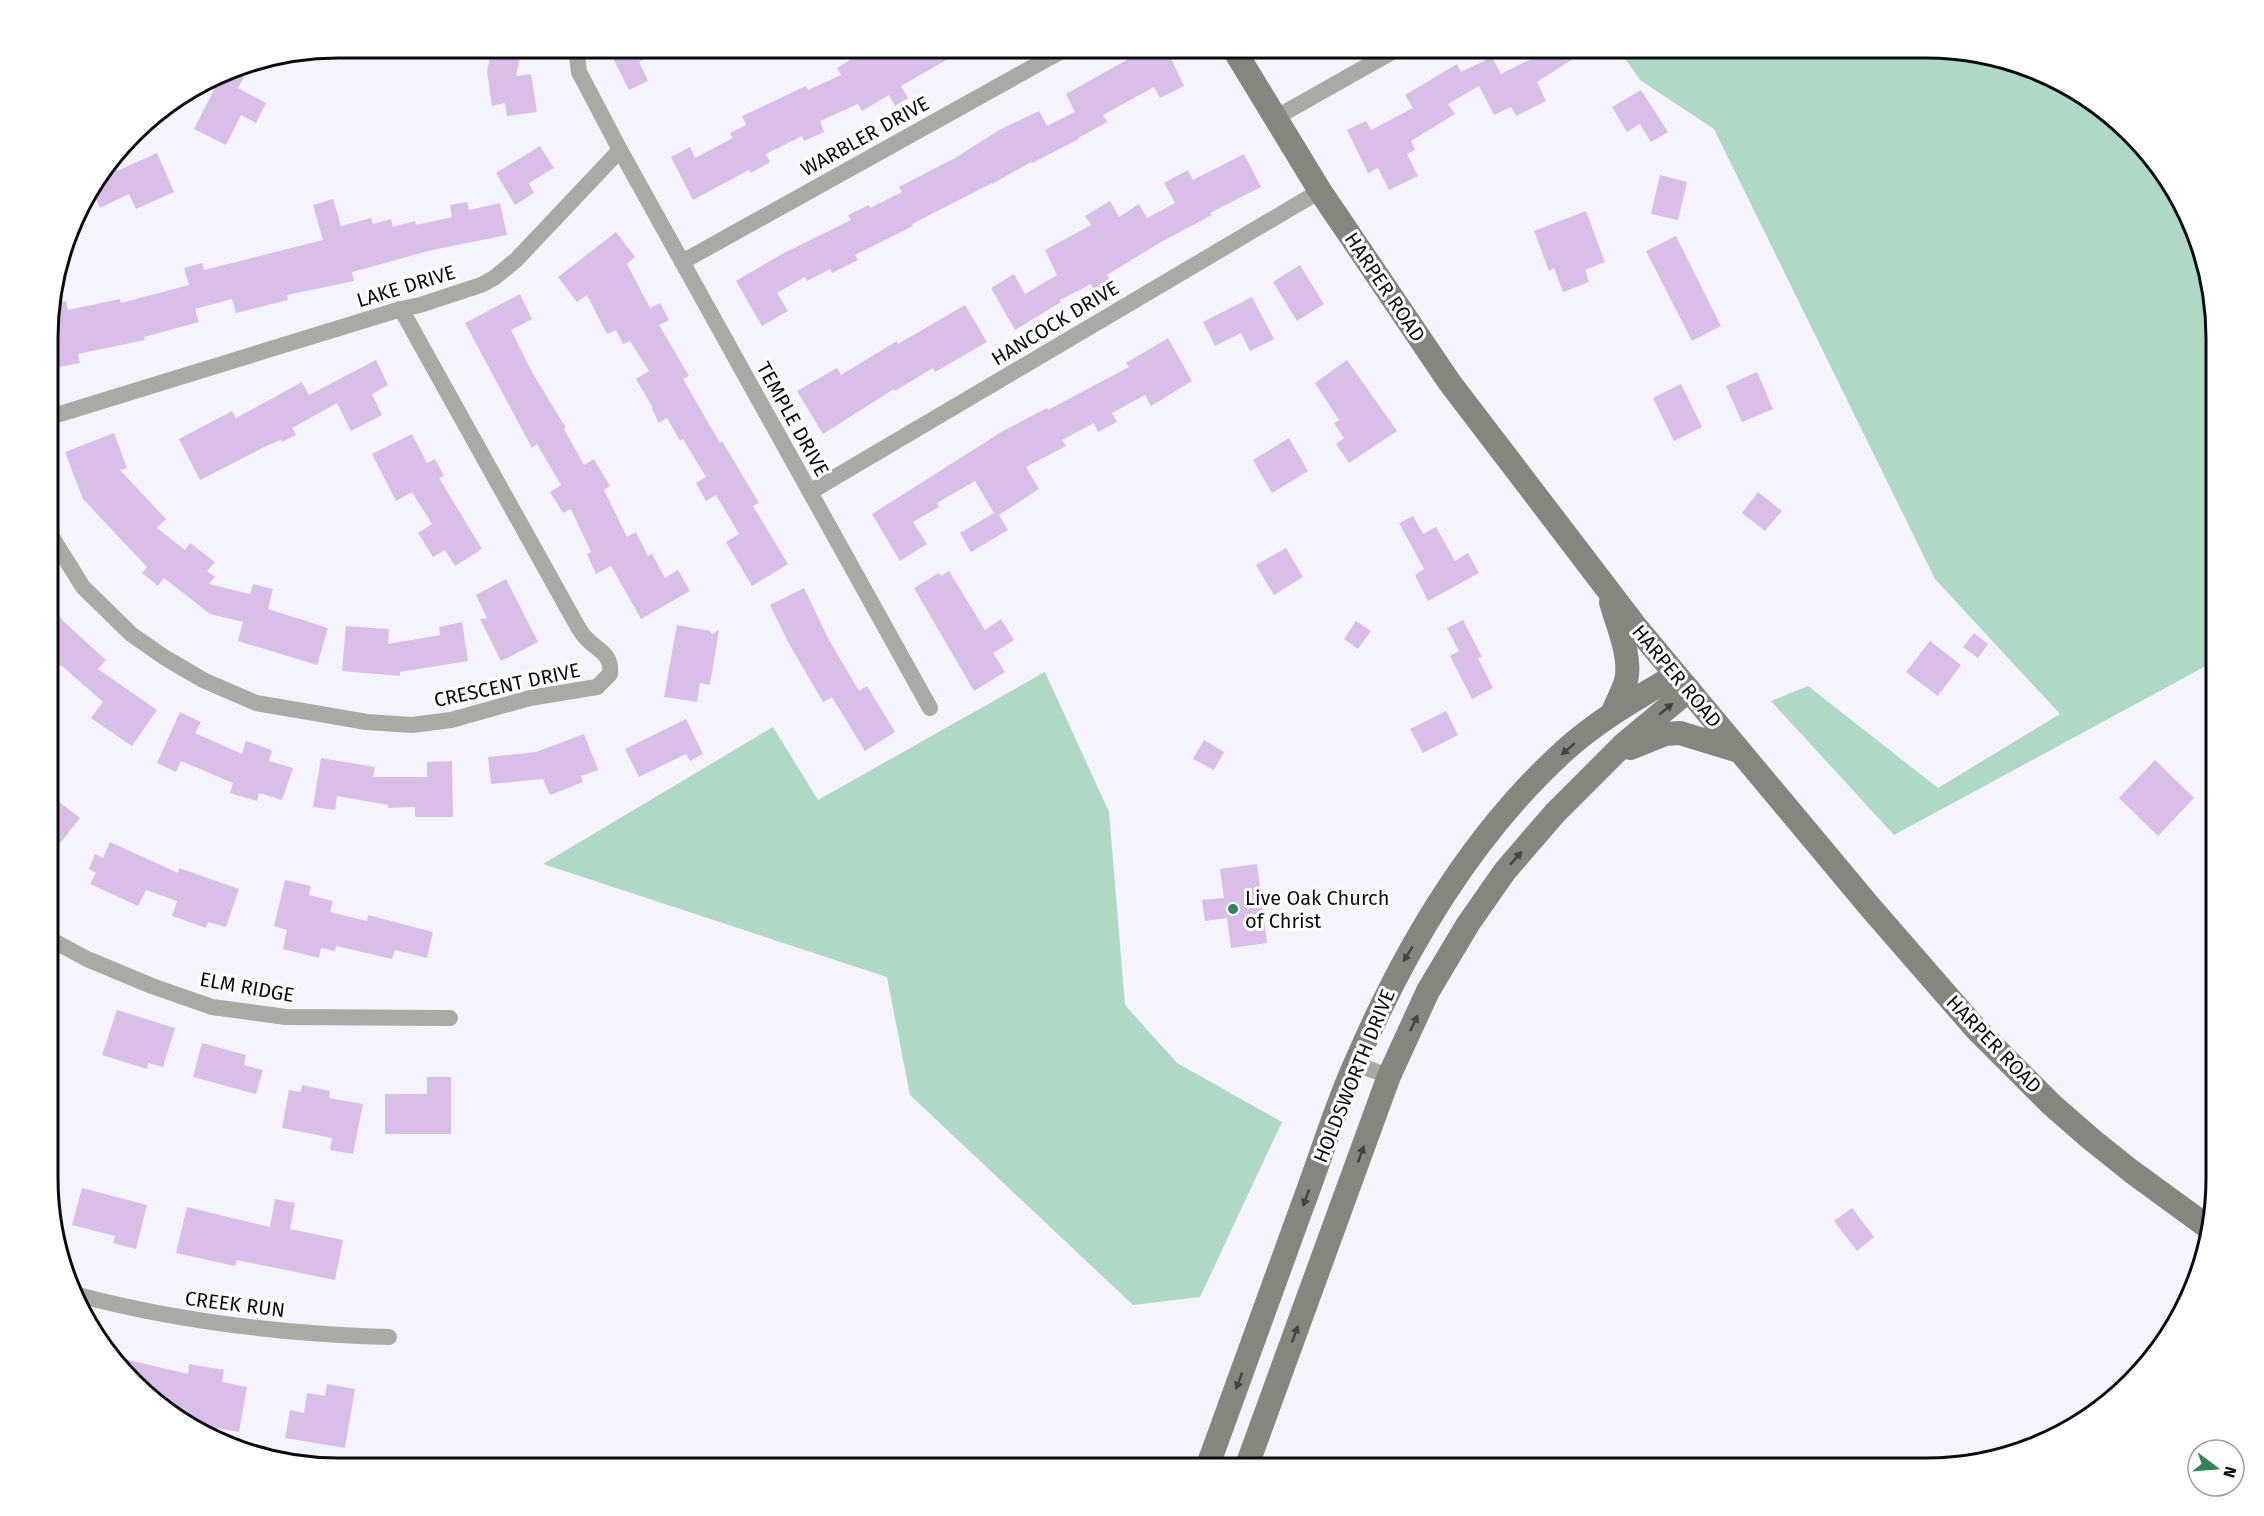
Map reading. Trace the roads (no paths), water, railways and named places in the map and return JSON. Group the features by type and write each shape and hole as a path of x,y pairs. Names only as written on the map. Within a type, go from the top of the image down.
{"main road":[{"name":"HARPER ROAD","path":"1239,58 1320,191 1450,383 1607,589 1739,751 1870,907 1977,1030 2014,1068 2091,1139 2202,1223"},
{"path":"1607,589 1627,670 1626,681 1613,712"},
{"name":"HOLDSWORTH DRIVE","path":"1211,1458 1355,1064 1396,974 1438,904 1476,848 1563,752 1613,712 1683,682"},
{"name":"HOLDSWORTH DRIVE","path":"1250,1458 1389,1076 1428,991 1468,924 1505,871 1555,813 1683,682"},
{"path":"1612,755 1656,737 1677,733 1739,751"}],"street":[{"path":"577,58 579,72 620,150"},
{"name":"WARBLER DRIVE","path":"682,262 1049,58"},
{"path":"1275,118 1381,58"},
{"name":"TEMPLE DRIVE","path":"620,150 930,708"},
{"name":"LAKE DRIVE","path":"58,415 481,285 494,278 516,260 620,150"},
{"name":"HANCOCK DRIVE","path":"810,492 1320,191"},
{"name":"CRESCENT DRIVE","path":"58,547 83,587 131,634 203,680 256,703 367,722 412,725 451,720 530,698 597,687 610,674 609,659 587,639 574,620 401,309"},
{"name":"ELM RIDGE","path":"58,943 87,959 152,986 212,1006 286,1017 450,1018"},
{"path":"1355,1064 1389,1076"},
{"name":"CREEK RUN","path":"85,1297 169,1317 311,1335 389,1337"}],"place":[{"name":"Live Oak Church of Christ","path":"1233,909"}]}
